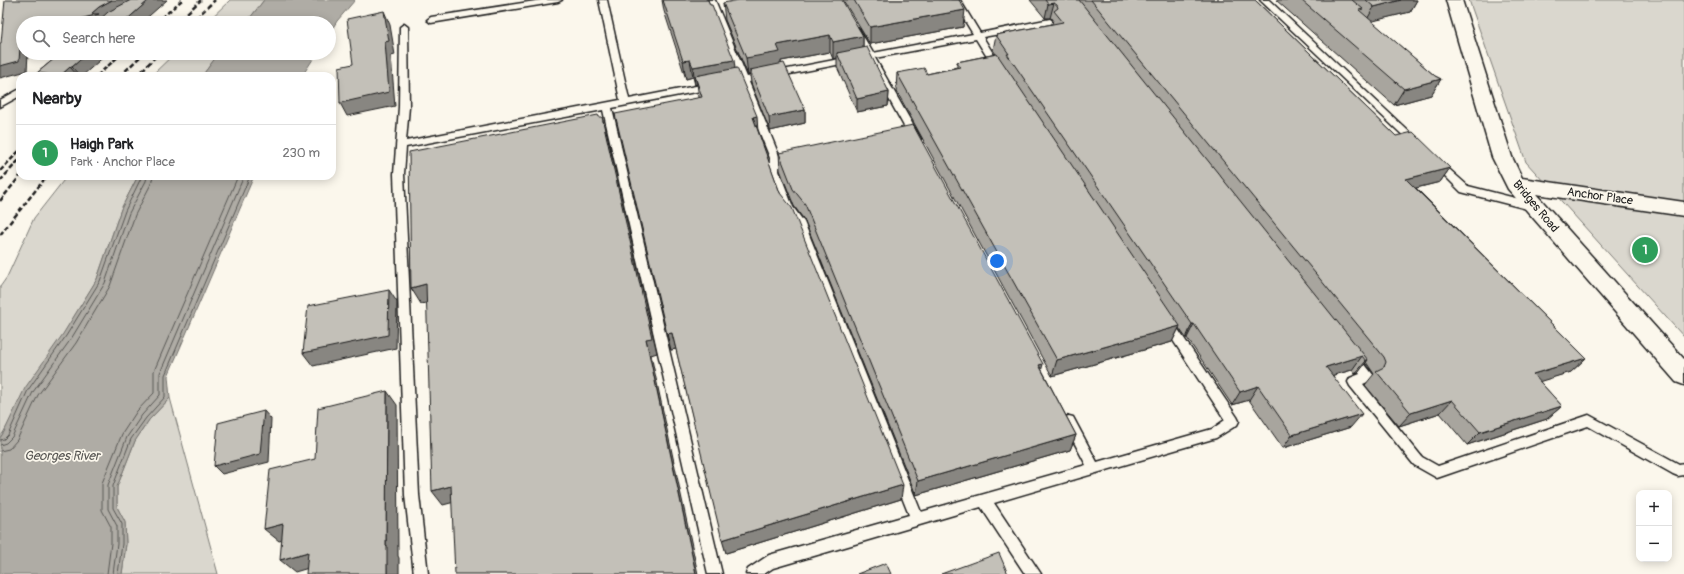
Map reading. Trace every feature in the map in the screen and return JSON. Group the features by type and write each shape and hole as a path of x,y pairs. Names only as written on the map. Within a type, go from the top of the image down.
{"street":[{"name":"Bridges Road","path":"1454,0 1502,157 1515,184 1684,375"},
{"name":"Anchor Place","path":"1515,184 1684,209"}],"lane":[{"path":"431,20 558,0"},
{"path":"603,0 625,103"},
{"path":"711,0 778,164 774,171 788,209 799,222 916,519"},
{"path":"956,0 979,35 987,52 1005,78"},
{"path":"1264,0 1465,189 1536,207"},
{"path":"849,19 871,56 910,135 921,148"},
{"path":"401,145 1050,22"},
{"path":"404,27 404,107 399,174 412,487 421,574"},
{"path":"0,104 16,94"},
{"path":"607,106 715,574"},
{"path":"753,574 769,562 1216,433 1233,420 1163,315"},
{"path":"1344,346 1368,376 1354,382 1418,461 1436,472 1589,420 1678,470 1684,469"},
{"path":"1064,412 1094,468"},
{"path":"984,500 1026,565 1034,574"}],"shaded area":[{"path":"230,0 264,0 251,16 213,16"},
{"path":"1469,0 1684,0 1684,337 1526,162"},
{"path":"168,60 214,60 205,72 155,72"},
{"path":"64,180 136,180 121,209 97,279 0,438 0,287 7,277 34,218"},
{"path":"170,398 218,574 122,574 126,544 125,523 117,507 117,487 135,441 149,420"}],"water":[{"path":"264,0 355,0 336,23 336,16 251,16"},
{"path":"214,60 312,60 305,72 205,72"},
{"name":"Georges River","path":"136,180 252,180 168,376 170,398 149,420 135,441 117,487 117,507 125,522 126,544 122,574 0,574 0,438 25,388 63,334 97,279 121,209"}],"building":[{"path":"5,0 112,0 99,7 92,13 99,14 91,16 16,16 16,60 19,61 0,66"},
{"path":"131,0 149,0 131,16 104,16 108,12"},
{"path":"663,0 708,0 710,5 712,5 734,60 693,67 690,60 683,61"},
{"path":"739,0 842,0 863,36 833,42 830,35 777,45 780,52 746,58 723,3"},
{"path":"854,0 959,0 965,10 870,27"},
{"path":"1045,0 1079,0 1368,360 1366,361 1362,356 1326,367 1362,414 1292,435 1258,386 1240,392 1007,54 1009,54 996,35 1063,22 1054,11 1058,8 1057,5 1054,3 1048,4"},
{"path":"1091,0 1255,0 1396,136 1413,132 1450,168 1406,179 1586,358 1533,374 1562,406 1480,432 1452,400 1411,413 1376,371 1384,367 1386,362 1384,357"},
{"path":"1301,0 1352,0 1363,9 1359,10 1435,76 1441,79 1404,89"},
{"path":"1366,0 1401,0 1374,7"},
{"path":"384,11 389,41 385,42 389,92 340,103 339,67 353,64 347,19"},
{"path":"867,47 889,92 857,99 837,53"},
{"path":"997,54 1180,326 1057,360 897,73 924,68 927,74 960,67 957,62"},
{"path":"53,60 80,60 64,72 38,72"},
{"path":"784,63 805,110 769,117 750,70"},
{"path":"737,68 757,116 753,117 780,193 792,208 903,485 722,540 672,333 667,334 615,114 702,97 695,76"},
{"path":"598,115 599,117 602,117 652,338 646,339 696,574 455,574 451,486 432,491 426,284 411,288 409,152"},
{"path":"913,125 1043,364 1039,365 1076,435 918,481 805,204 793,189 779,153"},
{"path":"389,290 388,335 303,353 308,306"},
{"path":"387,391 387,574 306,574 308,552 280,560 283,524 264,529 270,470 315,459 318,408"},
{"path":"264,411 260,454 214,466 218,423"},
{"path":"999,553 1008,574 941,574"},
{"path":"886,563 891,574 857,574"}],"railway":[{"path":"164,16 182,0"},
{"path":"184,16 201,0"},
{"path":"198,16 215,0"},
{"path":"101,72 114,60"},
{"path":"124,72 137,60"},
{"path":"141,72 152,60"},
{"path":"0,171 16,154"},
{"path":"0,181 16,163"},
{"path":"0,201 17,180"},
{"path":"0,235 44,180"}],"place":[{"name":"Haigh Park","path":"1645,250"}]}
